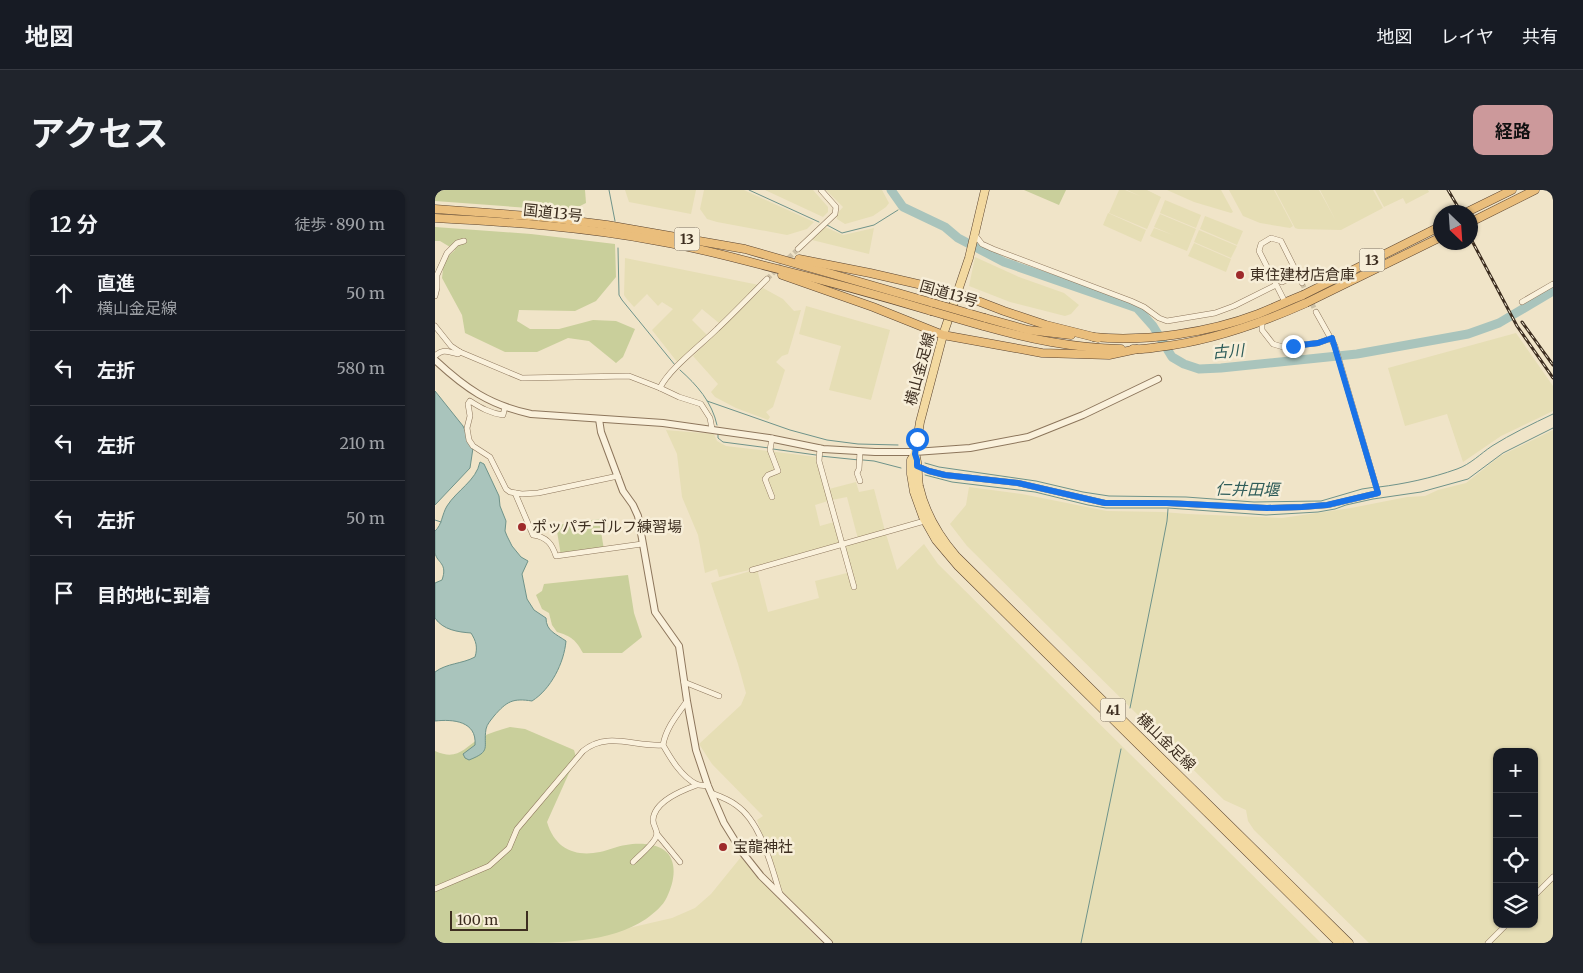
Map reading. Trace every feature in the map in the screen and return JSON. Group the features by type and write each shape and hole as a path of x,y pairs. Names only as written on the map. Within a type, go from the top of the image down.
{"highway":[{"path":"1478,207 1512,190"},
{"path":"1478,218 1535,190"},
{"name":"国道13号","path":"435,210 543,217 607,225 745,249 984,322 1034,340 1061,345 1137,350 1205,339 1262,322 1306,303 1433,241"},
{"name":"国道13号","path":"435,218 539,225 604,232 659,241 932,307"},
{"name":"国道13号","path":"984,322 1028,330 1098,338 1126,339 1167,336 1212,328 1256,315 1433,230"},
{"name":"13","path":"745,249 870,272 957,293 1046,325 1098,338"},
{"name":"13","path":"730,257 746,264 799,280 943,335 1042,353 1109,355 1137,350"}],"main road":[{"name":"41","path":"957,293 969,258 985,190"},
{"name":"横山金足線","path":"957,293 943,335 920,422 915,453 911,460 917,502 928,520 956,556 1349,943"},
{"name":"横山金足線","path":"915,453 921,491 928,520 936,540 959,566 1339,943"}],"street":[{"path":"797,249 835,214 836,207 821,190"},
{"path":"975,235 982,244 993,249 1131,301 1167,321 1215,313 1234,306 1274,286"},
{"path":"1285,302 1259,251 1261,244 1271,238 1281,242 1302,283"},
{"path":"435,296 437,275 447,253 457,242 464,241"},
{"path":"1282,282 1297,275"},
{"path":"660,388 678,366 767,279"},
{"path":"1522,302 1553,284"},
{"path":"917,466 945,475 1018,483 1105,503 1167,503 1267,508 1302,507 1327,505 1378,493 1335,346 1316,312"},
{"path":"1262,322 1262,330 1273,344 1283,347 1318,343 1332,338"},
{"path":"435,326 451,346 460,352 522,378 629,376 701,404 712,428"},
{"path":"435,356 443,350 458,354 460,352"},
{"path":"435,360 469,389 486,399 505,407 531,414 663,422 712,428 771,444 819,453 860,457 970,448 1028,436 1083,415 1158,379"},
{"path":"505,407 503,415 497,414 489,412 470,400 468,404 470,416 467,433 473,446 490,457 507,489 522,494 537,493 618,476"},
{"path":"599,419 601,432 623,491 633,504 638,516 655,612 679,646 696,750 711,793 733,839 761,876 829,943"},
{"path":"771,444 778,471 768,475 765,479 771,496"},
{"path":"819,453 854,587"},
{"path":"860,457 857,473 860,481"},
{"path":"515,493 533,535 550,543 556,556 642,544"},
{"path":"752,570 928,520"},
{"path":"684,682 719,696"},
{"path":"687,701 664,736 663,745 675,765 697,785"},
{"path":"435,889 489,866 509,848 517,829 589,746 599,742 615,740 649,746 663,745"},
{"path":"680,862 657,834 653,820 658,808 668,798 697,785 708,786"},
{"path":"711,793 737,806 754,823 771,864 780,894"},
{"path":"633,862 655,840 657,834"},
{"path":"1538,892 1553,877"},
{"path":"1488,943 1503,928"}],"shaded area":[{"path":"625,190 696,190 691,214 629,202"},
{"path":"704,190 744,190 814,222 807,229 787,235 717,222 707,219 700,209"},
{"path":"765,190 813,190 828,207 828,212 823,217"},
{"path":"826,190 882,190 889,203 873,216 845,224 837,219 836,215 843,207"},
{"path":"1119,190 1125,190 1140,196 1127,190 1147,190 1161,197 1147,229 1109,213"},
{"path":"1167,190 1221,190 1233,212 1194,202"},
{"path":"1229,190 1274,190 1293,226 1290,228 1260,223 1243,216"},
{"path":"1275,190 1319,190 1336,221 1320,190 1373,190 1383,208 1341,230 1298,229 1295,228"},
{"path":"1375,190 1428,190 1429,192 1406,204 1403,198 1384,207"},
{"path":"1165,200 1201,215 1196,228 1160,213"},
{"path":"1108,213 1146,230 1141,242 1103,225"},
{"path":"1160,214 1196,229 1187,251 1150,236 1154,228 1173,235 1154,227"},
{"path":"1205,216 1243,231 1237,245 1200,229"},
{"path":"825,227 843,235 874,228 869,254 812,240"},
{"path":"1199,230 1237,246 1231,258 1194,242"},
{"path":"1194,243 1231,259 1226,272 1188,256"},
{"path":"975,257 1019,277 1064,293 1079,305 1071,314 1065,316 1010,302 969,286"},
{"path":"625,258 759,285 719,323 702,309 692,320 707,335 678,363 652,330 673,309 662,302 658,306 647,294 634,307 624,295"},
{"path":"763,288 783,299 794,311 801,310 788,354 782,356 776,362 785,370 773,407 766,412 770,417 768,420 736,408 715,397 711,392 718,384 693,356"},
{"path":"806,306 890,330 871,400 829,390 841,346 799,334"},
{"path":"1516,333 1553,386 1553,411 1501,436 1463,462 1447,414 1405,426 1388,368"},
{"path":"666,430 714,434 717,441 726,446 817,457 828,501 815,505 820,526 834,522 840,544 719,577 717,569 705,573 698,535 682,497 677,454"},
{"path":"1553,430 1553,943 1369,943 1254,830 1248,821 1246,810 1224,800 967,546 950,524 966,505 969,487 1022,494 1107,511 1282,518 1351,508 1407,497 1425,496 1438,490 1466,483 1500,456"},
{"path":"856,482 859,492 874,489 885,531 858,539 847,497 832,500 829,489"},
{"path":"886,534 897,570 924,544 938,564 1321,943 834,943 782,891 757,820 763,816 712,764 699,744 741,705 746,693 711,583 757,569 768,612 819,598 815,581 851,572 844,546"},
{"path":"741,857 755,875 822,943 493,943 616,931 672,918 695,908 711,894"}],"green space":[{"path":"435,190 585,190 586,203 570,211 435,201"},
{"path":"1024,190 1066,190 1059,205"},
{"path":"435,227 531,234 615,244 616,277 596,301 575,311 519,310 517,321 530,329 559,329 593,320 616,321 635,329 623,357 616,363 589,341 568,338 537,352 505,352 465,333 462,315 442,278 444,260 455,250 440,241 435,241"},
{"path":"599,519 604,550 561,556 556,525"},
{"path":"628,575 634,613 642,637 622,653 583,653 573,639 557,632 552,625 549,613 542,609 536,595 542,591 544,584"},
{"path":"510,727 525,729 574,750 577,761 569,773 547,822 555,839 561,845 574,852 591,853 632,844 646,844 659,847 669,855 674,870 667,897 655,912 646,919 616,933 566,942 435,943 435,751 449,755 454,754 464,750 483,736"}],"water":[{"path":"435,391 463,426 473,448 470,468 435,505"},
{"path":"480,462 484,464 499,496 500,506 506,521 505,531 507,536 521,557 528,561 522,574 527,599 534,610 546,618 550,629 566,641 563,658 551,683 532,701 515,700 503,707 487,725 484,751 469,760 463,754 475,745 475,737 468,726 456,721 435,721 435,672 444,667 475,657 476,647 471,633 446,628 435,618 435,583 442,580 444,570 435,553 435,531 447,506 475,475"}],"waterway":[{"path":"609,190 615,221"},
{"path":"749,190 819,222"},
{"name":"古川","path":"891,190 903,207 945,227 958,238 1004,262 1137,308 1153,326 1172,357 1184,364 1199,369 1357,354 1468,334 1499,323 1553,291"},
{"path":"827,225 842,233 874,225 898,210"},
{"path":"618,248 619,295 675,365"},
{"path":"680,370 708,401 717,425"},
{"path":"707,401 790,430 827,440 858,444 898,445"},
{"name":"仁井田堰","path":"1379,487 1428,478 1462,467 1499,442 1553,414"},
{"path":"925,475 952,482 1035,492 1106,508 1168,508 1266,515 1318,512 1373,499 1421,492 1468,479 1503,453 1553,428"},
{"path":"718,434 718,438 723,442 769,448"},
{"path":"773,449 816,455"},
{"path":"820,456 859,460"},
{"path":"863,460 901,468"},
{"name":"仁井田堰","path":"925,463 939,467 1036,481 1109,496 1186,497 1254,502 1321,501 1375,487"},
{"path":"1130,708 1168,509"},
{"path":"435,520 441,522"},
{"path":"1081,943 1121,749"}],"tunnel":[{"path":"767,279 798,249"},
{"path":"1302,283 1316,312"}],"railway":[{"path":"1448,190 1457,205"},
{"path":"1477,250 1517,326 1553,378"},
{"path":"1522,322 1553,365"}],"place":[{"name":"東住建材店倉庫","path":"1240,275"},
{"name":"ポッパチゴルフ練習場","path":"522,527"},
{"name":"宝龍神社","path":"723,847"}],"route":[{"path":"917,439 915,454 917,466 929,471 945,475 1018,483 1105,503 1167,503 1267,508 1302,507 1327,505 1378,493 1332,338 1318,343 1293,346"}]}
